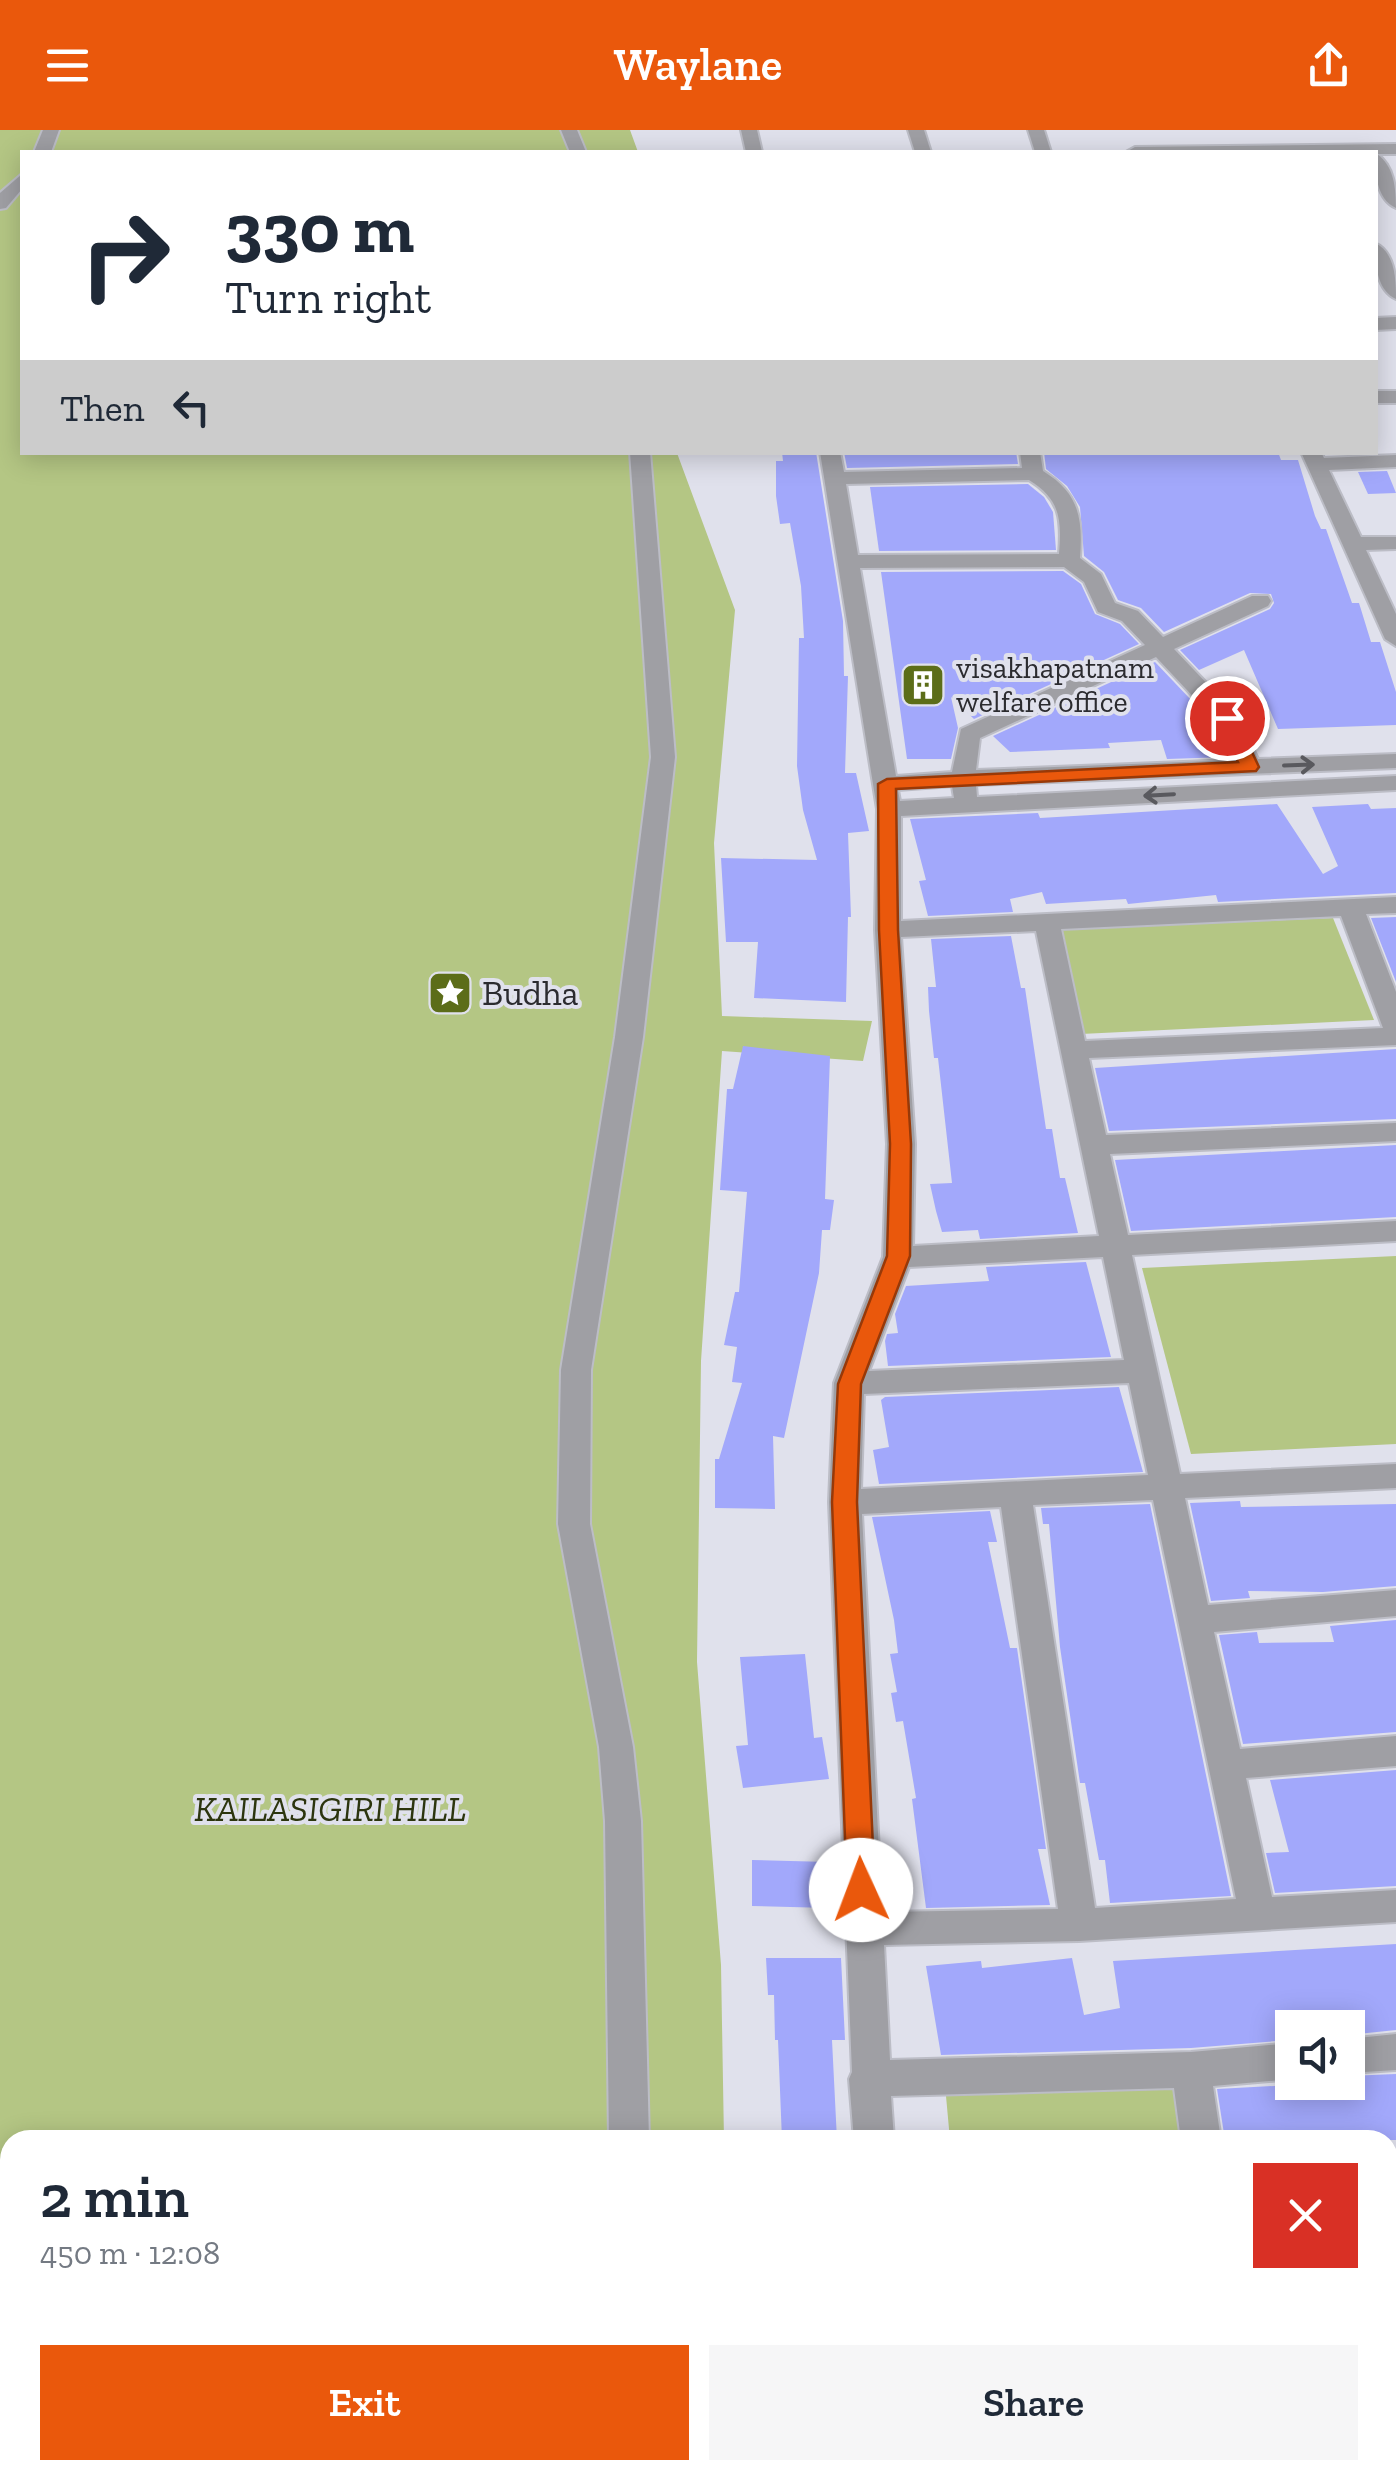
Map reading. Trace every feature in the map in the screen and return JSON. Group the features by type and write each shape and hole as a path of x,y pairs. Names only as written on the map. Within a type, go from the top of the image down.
{"street":[{"path":"1378,162 1392,184 1396,204"},
{"path":"0,204 20,181"},
{"path":"1385,268 1396,293"},
{"path":"629,2130 623,1822 616,1747 574,1524 576,1370 629,1037 662,771 640,455"},
{"path":"1394,632 1314,458 1396,461"},
{"path":"873,2130 844,1502 850,1384 898,1256 900,1144 888,930 888,796 833,465 1032,463 1058,487 1073,515 1070,560"},
{"path":"1353,544 1396,543"},
{"path":"850,562 1070,560 1093,580 1106,607 1130,616 1227,718 1250,767"},
{"path":"966,805 963,778 969,734 1260,601"},
{"path":"888,796 963,778 1396,761"},
{"path":"888,796 966,805 1396,783"},
{"path":"888,930 1396,905"},
{"path":"1351,908 1396,1027"},
{"path":"1047,923 1257,1914"},
{"path":"1074,1050 1396,1036"},
{"path":"1094,1146 1396,1132"},
{"path":"898,1256 1396,1231"},
{"path":"850,1384 1142,1371"},
{"path":"844,1502 1396,1476"},
{"path":"1015,1495 1079,1925"},
{"path":"1195,1620 1396,1603"},
{"path":"1226,1765 1396,1750"},
{"path":"863,1929 1079,1925 1396,1906"},
{"path":"1365,2055 1396,2052"},
{"path":"868,2079 1192,2070 1275,2063"},
{"path":"1192,2070 1200,2130"}],"green space":[{"name":"KAILASIGIRI HILL","path":"0,130 630,130 637,150 20,150 20,455 678,455 735,610 714,843 722,1016 872,1021 863,1061 722,1051 701,1361 697,1662 721,1965 724,2130 0,2130"},
{"path":"1333,918 1374,1020 1081,1034 1053,930"},
{"path":"1396,1256 1396,1444 1191,1454 1142,1268"},
{"path":"1177,2083 1184,2130 949,2130 945,2085"}],"building":[{"path":"782,455 816,455 843,621 844,676 848,676 845,773 856,773 869,831 848,833 851,917 846,1002 754,998 758,942 726,942 721,858 817,860 803,810 797,766 799,638 804,638 801,586 790,523 780,524 776,496 776,461 783,461"},
{"path":"845,455 1016,455 1018,464 847,468"},
{"path":"1044,455 1279,455 1281,460 1298,460 1315,516 1321,529 1326,529 1352,603 1359,603 1371,642 1380,642 1396,692 1396,725 1278,729 1244,650 1199,670 1180,650 1270,609 1274,603 1271,594 1250,593 1164,632 1141,608 1118,600 1104,572 1084,556 1080,507 1067,486 1046,469"},
{"path":"1387,471 1396,493 1368,494 1358,472"},
{"path":"1028,484 1044,497 1053,512 1056,550 879,551 870,487"},
{"path":"1063,571 1081,584 1095,614 1120,624 1139,644 974,719 951,697 958,728 951,759 907,759 881,572"},
{"path":"1155,662 1213,723 1228,757 1167,759 1161,740 1108,743 1110,748 1010,752 993,736"},
{"path":"1277,804 1323,874 1338,866 1312,807 1368,804 1371,809 1396,808 1396,893 1218,902 1216,895 1128,904 1126,899 1046,904 1042,892 1010,899 1013,912 928,916 919,881 926,880 910,819 1038,813 1040,818"},
{"path":"1396,917 1396,982 1371,918"},
{"path":"1011,936 1021,988 1025,988 1046,1129 1052,1129 1060,1178 1065,1178 1078,1233 980,1239 978,1230 942,1232 930,1184 952,1183 929,1011 928,987 936,987 931,939"},
{"path":"743,1046 830,1056 825,1199 834,1200 830,1230 822,1230 819,1273 784,1438 773,1436 775,1509 715,1508 715,1459 719,1459 742,1383 732,1382 737,1347 724,1345 735,1292 739,1292 747,1192 720,1190 727,1089 733,1089"},
{"path":"1396,1049 1396,1119 1109,1131 1095,1068"},
{"path":"1396,1145 1396,1217 1131,1231 1115,1160"},
{"path":"1086,1262 1111,1357 888,1366 885,1341 887,1334 898,1333 895,1314 906,1286 989,1281 986,1267"},
{"path":"1119,1387 1143,1472 879,1484 873,1450 889,1447 881,1400 885,1397"},
{"path":"1240,1501 1241,1507 1396,1504 1396,1586 1323,1592 1248,1591 1250,1598 1211,1601 1190,1503"},
{"path":"1150,1504 1231,1896 1110,1903 1105,1860 1099,1860 1085,1783 1080,1783 1060,1647 1049,1524 1043,1524 1041,1508"},
{"path":"990,1511 997,1542 988,1542 1010,1648 1017,1648 1046,1849 1038,1849 1050,1905 926,1908 912,1799 916,1798 903,1721 896,1722 891,1693 897,1692 890,1654 898,1653 894,1620 872,1517"},
{"path":"1396,1620 1396,1732 1243,1744 1219,1635 1257,1632 1259,1643 1334,1642 1330,1626"},
{"path":"805,1654 814,1738 822,1737 829,1779 743,1788 736,1746 748,1745 740,1657"},
{"path":"1396,1770 1396,1886 1275,1893 1266,1853 1289,1852 1270,1780"},
{"path":"752,1860 829,1862 829,1908 752,1906"},
{"path":"1396,1944 1396,2030 1365,2033 1365,2010 1275,2010 1275,2041 1191,2048 941,2055 926,1966 981,1961 982,1968 1072,1958 1084,2015 1120,2008 1113,1961"},
{"path":"766,1958 841,1958 845,2040 832,2040 836,2130 782,2130 774,1995 768,1995"},
{"path":"1396,2074 1396,2130 1223,2130 1217,2089 1275,2086 1275,2100 1365,2100 1365,2075"}],"place":[{"name":"visakhapatnam welfare office","path":"923,685"},
{"name":"Budha","path":"450,993"}],"route":[{"path":"861,1890 844,1502 850,1384 898,1256 900,1144 888,930 887,784 1250,767 1227,718"}]}
